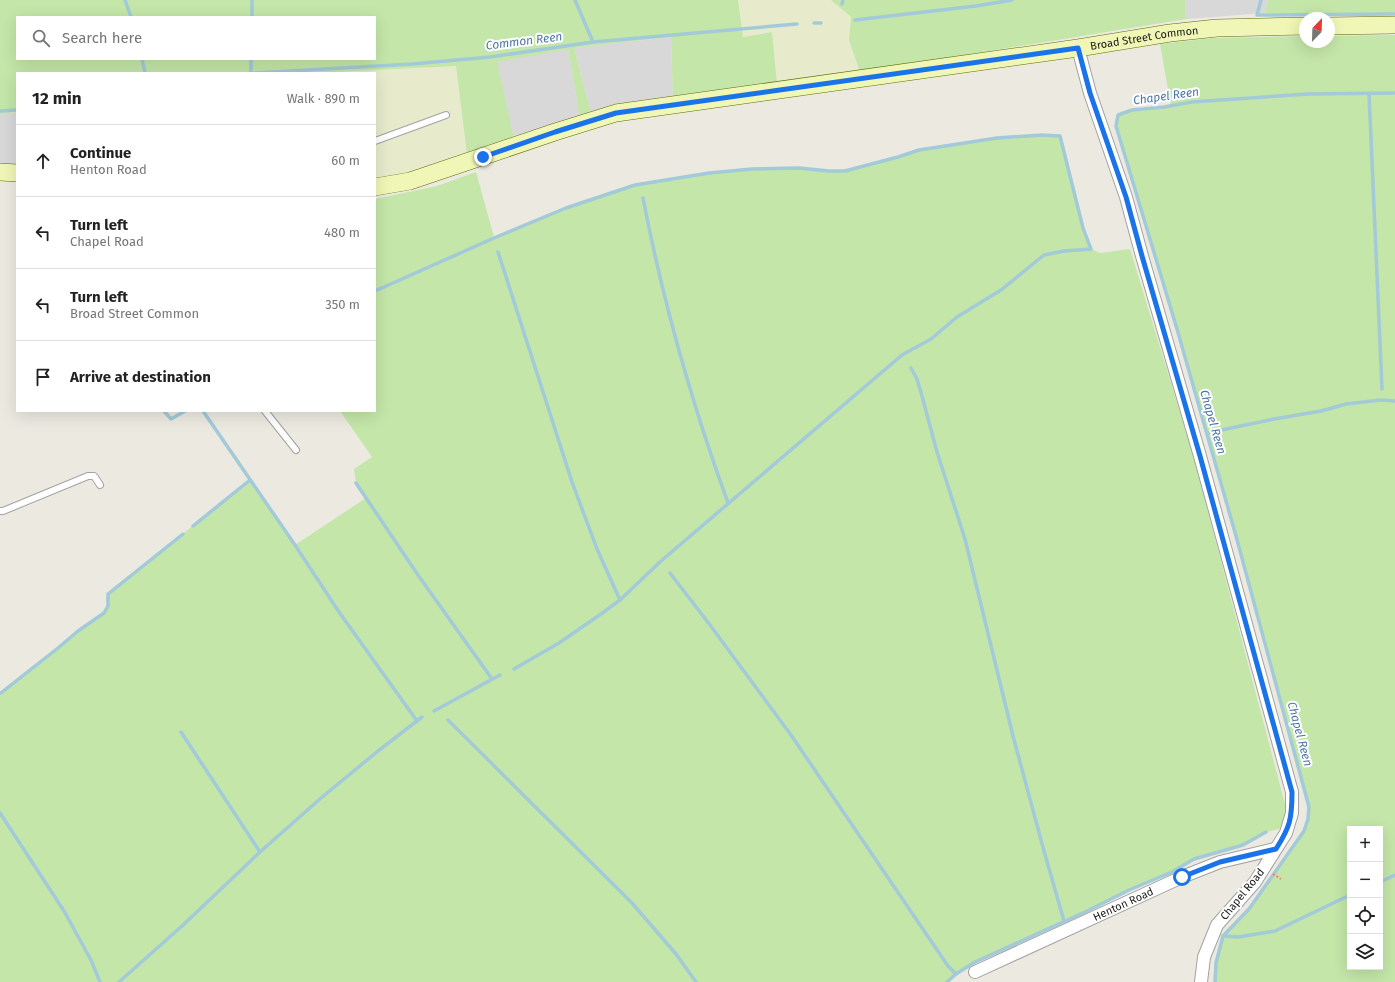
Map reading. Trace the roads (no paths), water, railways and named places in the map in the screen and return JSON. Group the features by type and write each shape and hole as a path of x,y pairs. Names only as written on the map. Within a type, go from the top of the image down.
{"street":[{"path":"1335,26 1395,25"},
{"name":"Broad Street Common","path":"376,187 410,181 616,113 1078,48 1170,33 1217,28 1299,26"},
{"name":"Chapel Road","path":"1078,48 1090,93 1126,197 1202,463 1292,792 1292,813 1286,833 1255,882 1217,925 1204,957 1202,982"},
{"path":"0,172 16,173"},
{"name":"Henton Road","path":"975,972 1182,877 1220,862 1276,849"}],"lane":[{"path":"376,141 446,116"},
{"path":"266,412 296,450"},
{"path":"0,511 88,476 94,476 100,485"}],"waterway":[{"path":"125,0 131,16"},
{"path":"252,0 252,16"},
{"path":"575,0 593,42"},
{"path":"842,4 843,0"},
{"name":"Common Reen","path":"855,20 976,6 1012,0"},
{"path":"1261,0 1257,15 1395,14"},
{"path":"814,23 821,23"},
{"name":"Common Reen","path":"272,72 412,64 490,57 593,42 797,24"},
{"path":"142,60 145,72"},
{"path":"251,60 251,72"},
{"path":"1369,93 1382,389"},
{"name":"Chapel Reen","path":"1215,982 1216,963 1223,936 1249,909 1304,831 1308,819 1309,807 1236,536 1177,329 1116,126 1118,115 1132,110 1164,107 1192,102 1308,94 1395,93"},
{"name":"Common Reen","path":"0,111 16,110"},
{"path":"376,291 566,208 635,185 709,173 752,169 799,168 845,171 919,150 997,138 1042,135 1060,136 1083,228 1091,249 1064,251 1044,255 1001,290 957,317 931,339 902,355 661,561 620,600 559,643 514,669"},
{"path":"643,198 669,314 702,428 728,503"},
{"path":"498,252 572,482 597,549 620,600"},
{"path":"911,368 917,379 937,452 965,539 1013,736 1064,921"},
{"path":"1207,433 1321,411 1346,404 1381,400 1395,401"},
{"path":"165,412 171,419 183,412"},
{"path":"204,412 339,612 417,721"},
{"path":"193,526 250,480"},
{"path":"356,483 418,575 492,679"},
{"path":"1,693 78,631 104,613 108,606 108,594 183,534"},
{"path":"670,573 791,735 948,966 956,974"},
{"path":"434,711 500,675"},
{"path":"119,982 321,798 422,717"},
{"path":"448,720 632,903 676,954 696,982"},
{"path":"181,732 260,852"},
{"path":"0,813 64,911 91,960 100,982"},
{"path":"947,982 956,974 975,962 1085,912 1129,890 1172,872 1194,859 1243,845 1266,832"},
{"path":"1383,881 1395,875"},
{"path":"1223,936 1238,937 1275,931 1347,896"}]}
